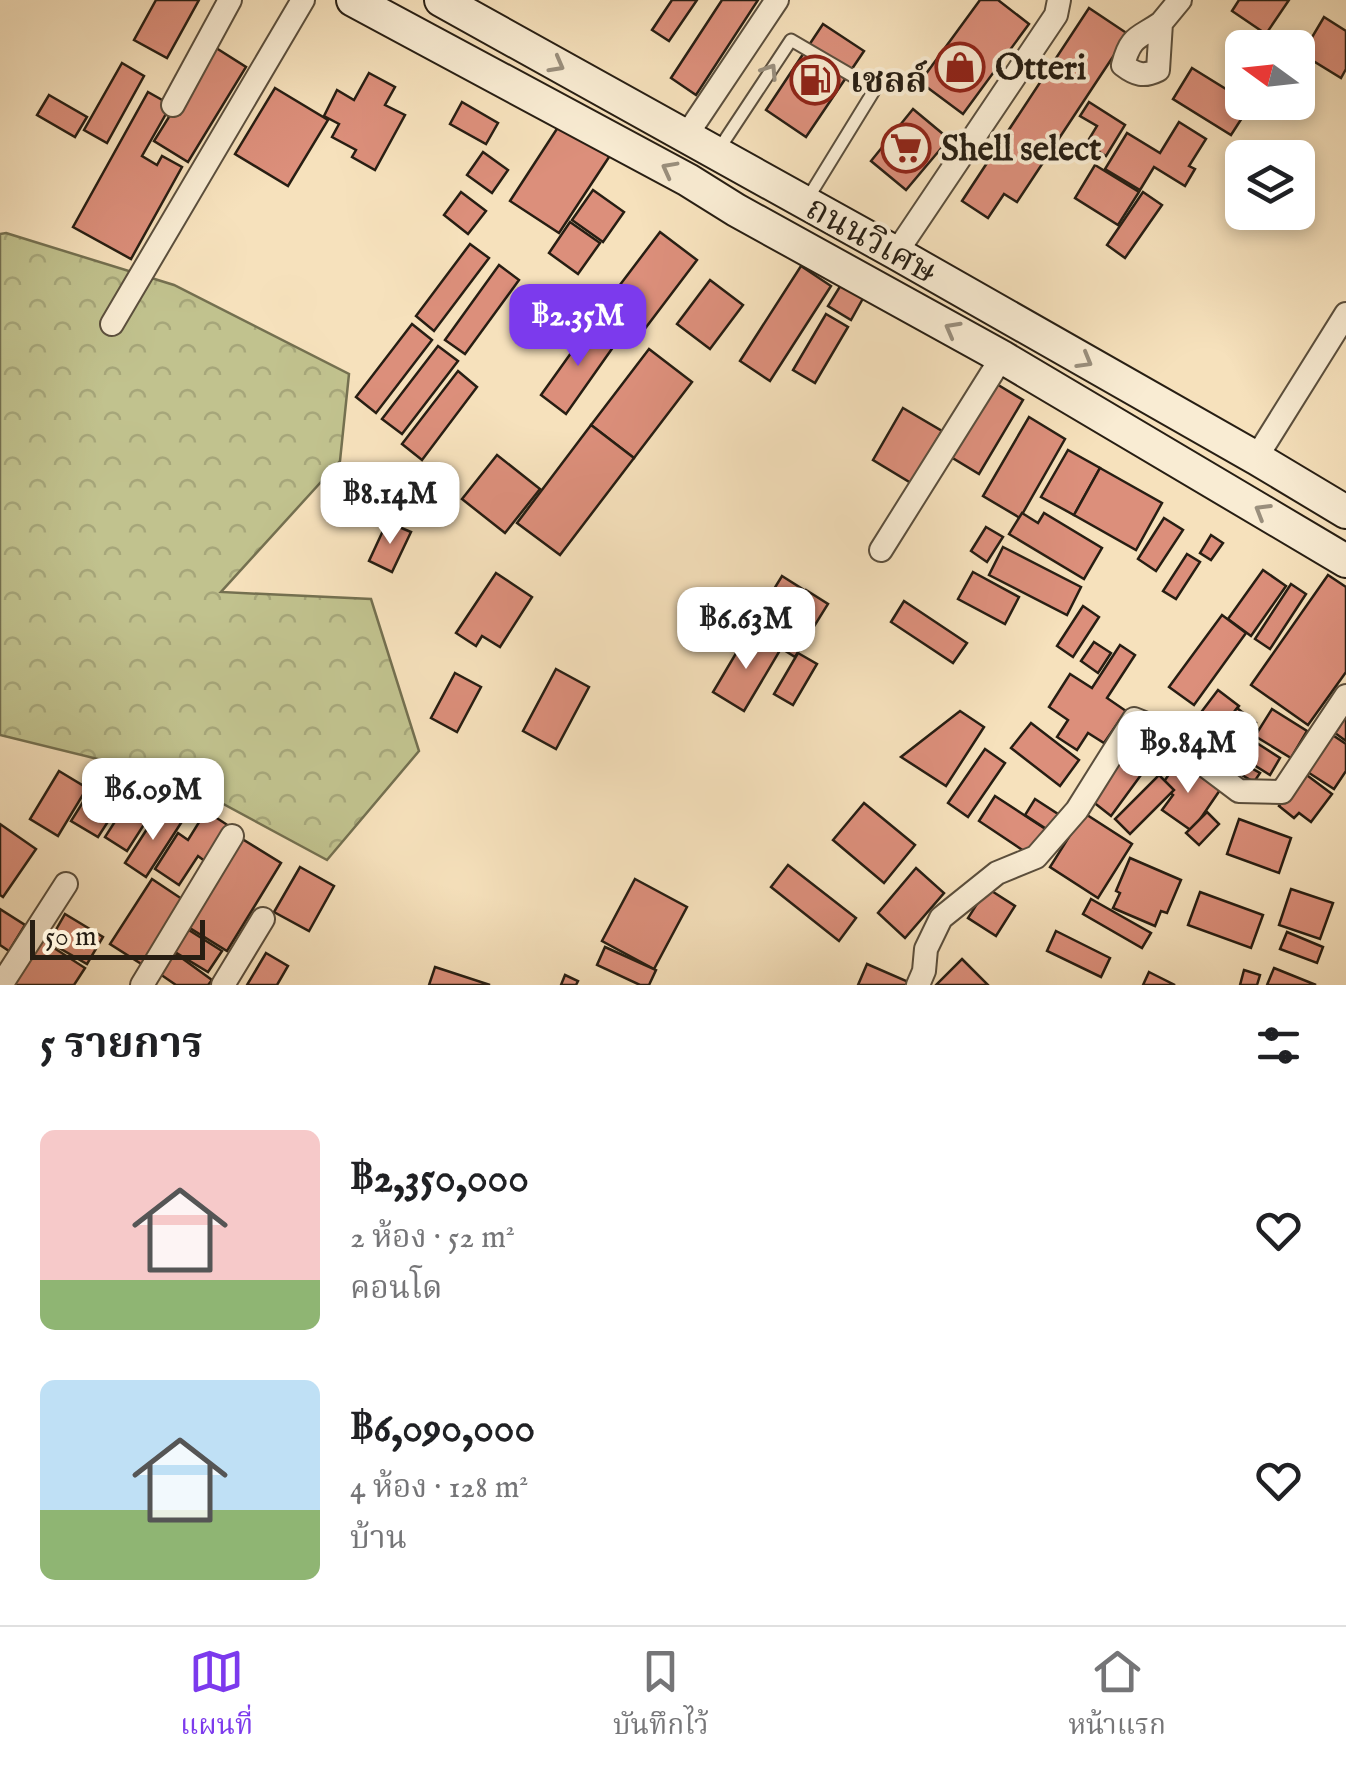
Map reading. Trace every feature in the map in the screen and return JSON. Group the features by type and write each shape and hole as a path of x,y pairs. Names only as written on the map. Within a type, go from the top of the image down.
{"main road":[{"name":"ถนนวิเศษ","path":"353,0 688,180 1002,357 1346,561"},
{"name":"ถนนวิเศษ","path":"442,0 806,202 1346,512"},
{"path":"490,74 508,39"}],"street":[{"path":"173,105 230,0"},
{"path":"112,324 304,0"},
{"path":"686,136 777,0"},
{"path":"896,253 1056,15 1059,0"},
{"path":"1161,23 1180,0"},
{"path":"1256,458 1346,314"},
{"path":"881,550 1002,357"},
{"path":"918,985 924,972 926,949 941,918 997,873 1036,857 1077,810 1134,719 1154,727 1240,792 1282,792 1346,696"},
{"path":"142,985 232,836"},
{"path":"1,985 66,884"},
{"path":"223,985 263,919"}],"lane":[{"path":"717,153 791,40 875,89 806,202"}],"green space":[{"path":"0,234 174,285 349,374 340,461 221,592 371,599 419,751 327,860 175,778 0,735"}],"building":[{"path":"156,0 199,0 167,58 134,40"},
{"path":"672,0 697,0 669,41 652,30"},
{"path":"722,0 758,0 696,95 671,78"},
{"path":"980,0 998,0 1029,24 963,114 920,82"},
{"path":"1239,0 1289,0 1269,30 1260,30 1232,11"},
{"path":"1089,8 1128,34 1017,202 1004,194 988,218 962,201"},
{"path":"1324,17 1346,31 1346,69 1341,78 1315,62 1315,32"},
{"name":"เชลล์","path":"823,24 864,51 806,137 766,110"},
{"path":"213,46 246,67 188,162 154,141"},
{"path":"122,63 144,76 107,143 84,130"},
{"path":"1192,68 1225,88 1225,120 1241,120 1231,135 1173,99"},
{"path":"369,73 395,87 385,105 405,115 375,170 352,157 356,150 332,137 339,124 324,116 337,90 354,100"},
{"path":"275,88 328,120 288,186 235,154"},
{"path":"148,92 171,105 142,156 157,165 162,156 182,167 131,259 73,227"},
{"path":"49,95 87,117 75,137 37,115"},
{"path":"462,102 498,123 486,144 450,124"},
{"path":"1089,102 1125,125 1106,156 1086,144 1097,126 1080,116"},
{"path":"913,109 949,139 906,190 871,161"},
{"path":"564,118 613,151 559,233 510,201"},
{"path":"1179,122 1206,139 1189,166 1195,169 1185,186 1154,167 1140,190 1105,169 1127,133 1160,153"},
{"path":"483,152 508,170 492,193 467,175"},
{"path":"1095,165 1139,192 1118,225 1075,198"},
{"path":"593,190 624,212 603,242 572,220"},
{"path":"461,192 486,211 468,234 444,215"},
{"path":"1143,192 1162,205 1125,258 1107,245"},
{"path":"570,222 600,243 578,274 549,253"},
{"path":"660,232 697,260 644,330 607,302"},
{"path":"470,244 489,258 434,331 416,316"},
{"path":"499,265 519,280 465,354 445,340"},
{"path":"801,266 831,286 770,381 740,361"},
{"path":"710,280 743,305 710,349 677,324"},
{"path":"844,280 866,293 851,320 828,306"},
{"path":"826,314 848,327 815,383 793,370"},
{"path":"412,324 432,340 376,413 356,397"},
{"path":"591,325 616,343 566,414 541,395"},
{"path":"438,346 458,361 402,434 382,419"},
{"path":"649,349 692,382 634,458 591,425"},
{"path":"458,371 477,387 422,460 402,444"},
{"path":"995,383 1023,400 979,474 951,457"},
{"path":"903,408 942,431 911,483 873,460"},
{"path":"1029,417 1065,439 1020,518 983,496"},
{"path":"591,425 634,458 560,555 517,523"},
{"path":"1068,450 1100,468 1074,515 1041,497"},
{"path":"497,455 540,489 505,533 462,499"},
{"path":"1100,468 1162,503 1136,550 1074,515"},
{"path":"1022,513 1038,523 1044,513 1102,548 1084,579 1009,534"},
{"path":"1164,518 1183,530 1156,571 1138,559"},
{"path":"387,522 411,532 392,572 369,561"},
{"path":"986,527 1003,537 987,562 971,551"},
{"path":"1211,535 1223,543 1211,560 1200,553"},
{"path":"1003,547 1081,587 1067,615 989,575"},
{"path":"1187,554 1200,562 1176,599 1163,591"},
{"path":"1263,570 1286,586 1251,636 1228,619"},
{"path":"973,572 1019,597 1005,624 958,599"},
{"path":"496,573 532,597 500,647 482,636 476,646 456,633"},
{"path":"1328,575 1346,587 1346,672 1308,725 1251,685"},
{"path":"782,576 804,590 770,644 749,630"},
{"path":"1291,584 1306,594 1270,649 1255,639"},
{"path":"806,590 828,604 795,657 773,643"},
{"path":"730,601 754,617 746,629 722,613"},
{"path":"904,601 967,643 953,663 891,622"},
{"path":"1083,606 1099,617 1073,657 1057,646"},
{"path":"1222,615 1246,633 1194,705 1169,687"},
{"path":"748,633 779,652 744,711 713,692"},
{"path":"1094,642 1111,653 1098,673 1081,661"},
{"path":"1120,645 1135,655 1107,698 1126,711 1104,743 1088,733 1077,750 1057,737 1068,720 1049,707 1070,674 1092,688"},
{"path":"798,653 817,664 793,705 774,694"},
{"path":"556,669 589,687 556,749 523,731"},
{"path":"455,673 481,687 457,732 431,718"},
{"path":"1218,690 1239,706 1217,735 1196,719"},
{"path":"1237,708 1256,723 1221,768 1202,754"},
{"path":"1272,709 1307,731 1291,758 1255,736"},
{"path":"960,711 984,727 946,786 901,757"},
{"path":"1346,716 1346,741 1335,733"},
{"path":"1031,723 1079,760 1060,786 1011,748"},
{"path":"1331,734 1346,744 1346,771 1334,789 1306,771"},
{"path":"1249,738 1280,758 1270,775 1238,755"},
{"path":"985,749 1005,763 968,817 948,803"},
{"path":"1129,750 1149,764 1111,816 1092,801"},
{"path":"1178,761 1220,790 1192,831 1162,810 1173,795 1161,786"},
{"path":"1240,762 1260,773 1254,782 1235,771"},
{"path":"59,771 87,788 58,836 30,819"},
{"path":"1304,773 1332,794 1311,822 1299,813 1294,818 1279,806"},
{"path":"1159,775 1174,790 1130,834 1115,819"},
{"path":"95,783 122,800 98,837 71,821"},
{"path":"132,795 154,809 127,851 105,837"},
{"path":"995,796 1047,830 1030,855 979,821"},
{"path":"1035,799 1061,816 1051,832 1025,815"},
{"path":"864,803 915,845 884,883 833,840"},
{"path":"160,809 181,823 146,877 125,863"},
{"path":"206,811 229,826 206,862 198,856 179,885 155,869 178,833 188,840"},
{"path":"1207,812 1219,824 1199,845 1186,833"},
{"path":"1084,813 1132,844 1098,898 1050,867"},
{"path":"1239,819 1291,838 1279,873 1227,854"},
{"path":"0,824 36,849 3,897 0,895"},
{"path":"239,837 281,863 227,951 185,925"},
{"path":"1130,858 1181,880 1167,913 1161,911 1155,926 1113,908"},
{"path":"788,865 856,918 839,941 771,887"},
{"path":"300,867 334,886 309,931 274,912"},
{"path":"916,868 944,893 905,938 878,913"},
{"path":"152,879 185,901 143,965 110,944"},
{"path":"635,879 687,907 654,969 602,941"},
{"path":"987,888 1015,906 996,936 968,918"},
{"path":"1291,889 1333,903 1320,939 1279,925"},
{"path":"1200,892 1263,915 1251,948 1188,925"},
{"path":"1091,899 1151,933 1142,948 1083,914"},
{"path":"0,909 25,925 9,951 0,945"},
{"path":"65,914 103,937 87,964 49,942"},
{"path":"184,927 222,951 208,972 170,949"},
{"path":"1056,931 1110,958 1101,977 1047,951"},
{"path":"1287,932 1323,947 1317,963 1280,949"},
{"path":"37,937 85,968 74,985 7,985"},
{"path":"605,947 656,970 649,985 640,985 597,965"},
{"path":"172,951 212,980 208,985 176,985 157,972"},
{"path":"266,953 288,966 277,985 247,985"},
{"path":"962,959 988,985 936,985"},
{"path":"867,964 911,983 858,985"},
{"path":"435,967 490,985 429,985"},
{"path":"1274,968 1316,985 1267,985"},
{"path":"1244,970 1260,975 1257,985 1240,985"},
{"path":"1149,972 1175,985 1143,985"},
{"path":"565,975 578,981 576,985 561,985"}],"place":[{"name":"Otteri","path":"960,67"},
{"name":"เชลล์","path":"815,80"},
{"name":"Shell select","path":"906,148"}]}
